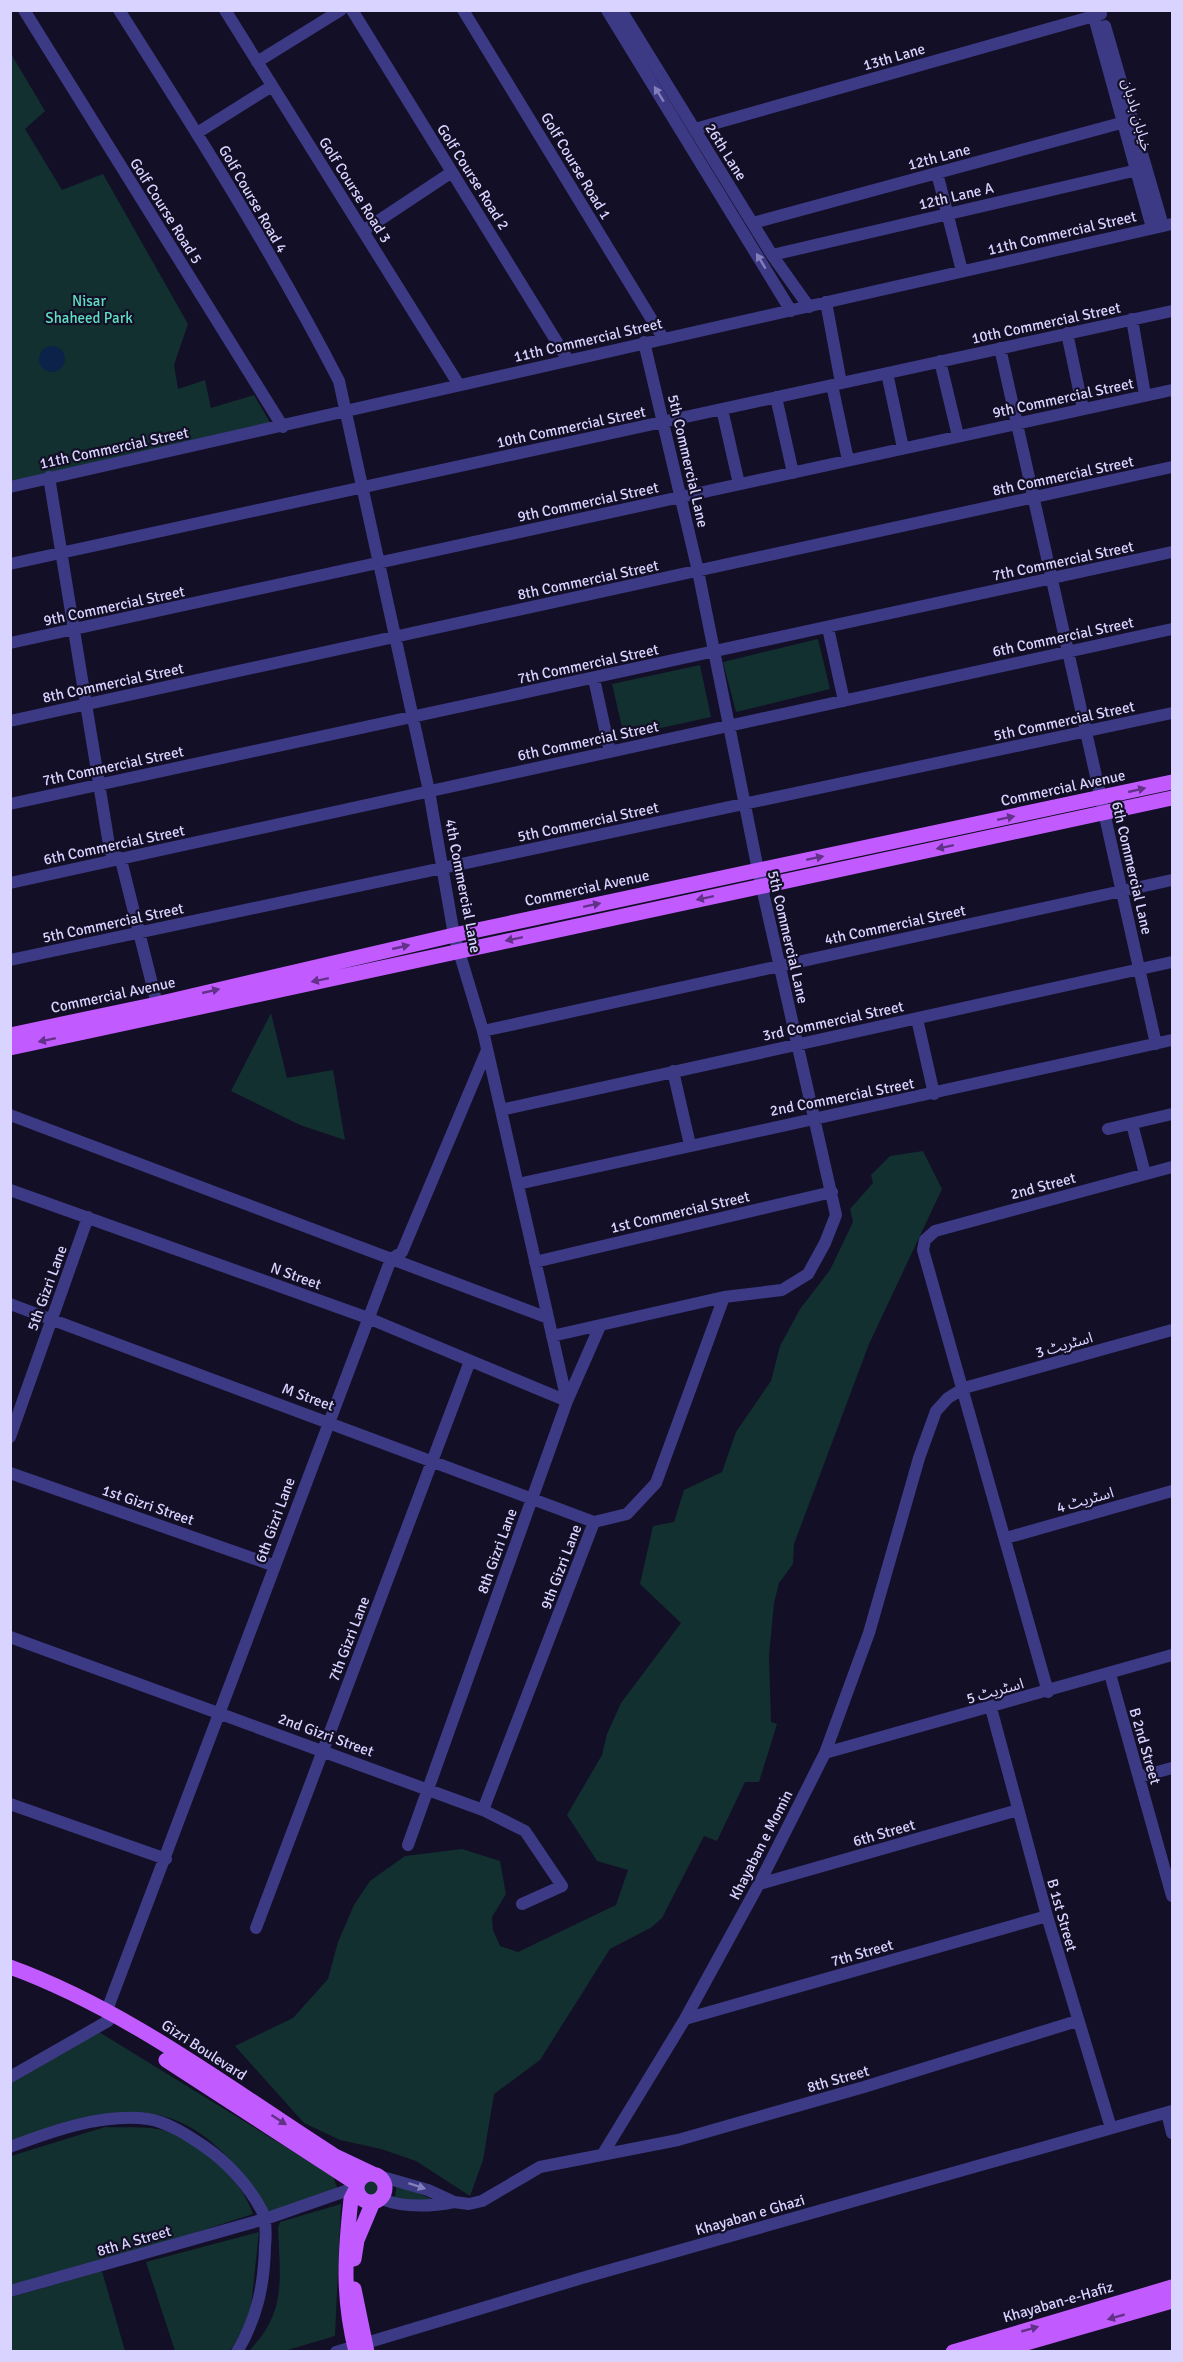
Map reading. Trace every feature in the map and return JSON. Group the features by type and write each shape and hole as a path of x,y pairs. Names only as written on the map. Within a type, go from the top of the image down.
{"main road":[{"name":"Commercial Avenue","path":"10,1048 762,886 1103,806 1173,782"},
{"name":"Commercial Avenue","path":"10,1035 157,1004 454,934 758,870 1103,806 1173,798"},
{"name":"Gizri Boulevard","path":"10,1967 55,1983 335,2156 376,2175"},
{"name":"Gizri Boulevard","path":"10,1977 108,2015 357,2187"},
{"path":"376,2175 385,2189 357,2240 353,2265 361,2348 347,2313 344,2281 351,2199 363,2176 376,2175"},
{"path":"357,2187 362,2199 377,2201"},
{"name":"Khayaban-e-Hafiz","path":"953,2352 1173,2287"},
{"name":"Khayaban-e-Hafiz","path":"995,2352 1173,2301"}],"street":[{"name":"Golf Course Road 5","path":"24,10 283,427"},
{"name":"Golf Course Road 4","path":"119,10 197,133 312,330 339,381 347,411"},
{"name":"Golf Course Road 3","path":"225,10 459,385"},
{"path":"257,62 341,10"},
{"name":"Golf Course Road 2","path":"352,10 568,360"},
{"name":"Golf Course Road 1","path":"464,10 663,338"},
{"path":"607,10 791,311"},
{"name":"26th Lane","path":"621,10 772,255 809,307"},
{"name":"13th Lane","path":"694,129 1097,13"},
{"name":"خیابان بادبان","path":"1097,13 1141,169 1162,226"},
{"path":"197,133 272,86"},
{"name":"12th Lane","path":"753,224 1128,121"},
{"name":"12th Lane A","path":"772,255 1141,169"},
{"path":"363,231 452,172"},
{"path":"937,173 962,272"},
{"name":"11th Commercial Street","path":"10,487 283,427 644,342 809,307 1162,226"},
{"path":"826,302 848,460"},
{"name":"10th Commercial Street","path":"10,564 1173,311"},
{"path":"1132,319 1145,395"},
{"path":"1067,333 1083,409"},
{"name":"5th Commercial Lane","path":"552,1336 724,1298 782,1290 808,1274 825,1243 836,1215 758,870 698,571 644,342"},
{"name":"6th Commercial Lane","path":"1000,348 1156,1044"},
{"path":"940,361 958,436"},
{"path":"887,373 903,448"},
{"name":"9th Commercial Street","path":"10,643 1173,390"},
{"path":"776,397 793,473"},
{"path":"722,409 739,484"},
{"name":"4th Commercial Lane","path":"347,411 377,563 429,791 454,934 483,1031 567,1401"},
{"name":"8th Commercial Street","path":"10,721 1173,467"},
{"path":"49,477 84,705 100,784 110,851 122,860 157,1004"},
{"name":"7th Commercial Street","path":"10,804 1173,552"},
{"path":"828,628 844,701"},
{"name":"6th Commercial Street","path":"10,883 1173,629"},
{"path":"594,679 610,752"},
{"name":"5th Commercial Street","path":"10,960 1173,713"},
{"name":"4th Commercial Street","path":"483,1031 1173,880"},
{"name":"3rd Commercial Street","path":"501,1110 796,1043 917,1019 1173,962"},
{"path":"917,1019 934,1095"},
{"name":"2nd Commercial Street","path":"518,1184 813,1118 934,1095 1173,1040"},
{"name":"6th Gizri Lane","path":"108,2015 328,1420 391,1259 402,1252 487,1050"},
{"path":"673,1071 690,1145"},
{"path":"1108,1129 1173,1114"},
{"path":"10,1115 548,1318"},
{"path":"1132,1124 1145,1174"},
{"name":"2nd Street","path":"964,1389 923,1250 925,1240 935,1231 1173,1167"},
{"name":"N Street","path":"10,1190 368,1318 567,1401"},
{"name":"1st Commercial Street","path":"535,1262 832,1192"},
{"name":"5th Gizri Lane","path":"10,1437 88,1218"},
{"name":"9th Gizri Lane","path":"483,1810 594,1522 627,1514 656,1484 724,1298"},
{"name":"M Street","path":"10,1304 328,1420 594,1522"},
{"name":"8th Gizri Lane","path":"408,1845 567,1401 600,1326"},
{"name":"اسٹریٹ 3","path":"964,1389 1173,1330"},
{"name":"7th Gizri Lane","path":"256,1928 470,1361"},
{"path":"964,1389 1048,1692"},
{"name":"Khayaban e Momin","path":"604,2152 685,2019 759,1884 825,1753 869,1633 919,1458 936,1411 948,1398 964,1389"},
{"name":"1st Gizri Street","path":"10,1473 275,1566"},
{"name":"اسٹریٹ 4","path":"1006,1538 1173,1491"},
{"name":"2nd Gizri Street","path":"10,1638 429,1788 483,1810 525,1831 562,1886 522,1904"},
{"name":"اسٹریٹ 5","path":"825,1753 1173,1655"},
{"name":"B 2nd Street","path":"1110,1674 1173,1896"},
{"name":"B 1st Street","path":"991,1708 1047,1916 1111,2128"},
{"path":"1139,1777 1173,1768"},
{"path":"10,1804 166,1859"},
{"name":"6th Street","path":"759,1884 1018,1810"},
{"name":"7th Street","path":"685,2019 1047,1916"},
{"path":"10,2077 108,2015"},
{"name":"8th Street","path":"604,2152 678,2140 864,2087 1077,2021"},
{"path":"1170,2112 1173,2133"},
{"name":"Khayaban e Ghazi","path":"336,2352 361,2348 582,2278 1170,2112"},
{"path":"10,2147 85,2124 129,2118 151,2119 195,2140 212,2152 241,2182 265,2219 262,2290 257,2313 237,2352"},
{"path":"376,2175 428,2190 454,2202 469,2204 482,2200 540,2167 604,2152"},
{"name":"8th A Street","path":"10,2291 265,2219 357,2187"},
{"path":"377,2201 412,2206 431,2206 454,2202"}],"green space":[{"name":"Nisar Shaheed Park","path":"10,52 45,111 25,129 62,190 103,174 188,324 174,365 178,389 205,380 211,408 254,395 271,424 11,482"},
{"path":"818,639 830,689 736,712 723,662"},
{"path":"700,665 711,717 624,736 612,684"},
{"path":"271,1013 287,1078 333,1070 345,1140 300,1125 231,1091"},
{"path":"923,1151 942,1189 869,1344 794,1544 793,1564 779,1583 774,1603 769,1656 771,1722 777,1724 759,1782 745,1782 717,1841 704,1836 662,1918 652,1927 610,1949 540,2060 494,2094 483,2160 470,2196 416,2161 381,2149 340,2140 304,2123 235,2046 293,2018 328,1979 338,1942 354,1905 370,1881 405,1856 462,1849 500,1861 506,1894 492,1917 493,1930 500,1946 518,1952 616,1905 628,1870 597,1861 567,1815 602,1755 607,1734 621,1703 681,1623 640,1584 653,1526 674,1522 684,1490 722,1472 736,1432 771,1381 780,1346 800,1309 830,1270 853,1222 850,1209 873,1183 871,1175 890,1156"},
{"path":"99,2032 333,2176 338,2191 268,2214 236,2167 205,2137 179,2122 153,2114 126,2112 98,2116 70,2122 11,2141 10,2079"},
{"path":"105,2127 162,2130 196,2145 231,2176 253,2214 176,2239 11,2285 11,2156"},
{"path":"372,2179 378,2182 381,2188 378,2194 372,2197 366,2194 363,2188 366,2182"},
{"path":"397,2184 436,2201 394,2202"},
{"path":"341,2204 335,2336 284,2351 249,2351 261,2337 275,2308 280,2279 278,2228 280,2222"},
{"path":"259,2232 250,2316 232,2348 229,2351 175,2351 146,2262"},
{"path":"102,2271 125,2351 11,2352 11,2297"}],"water":[{"path":"52,346 61,350 65,359 61,368 52,372 43,368 39,359 43,350"}]}
